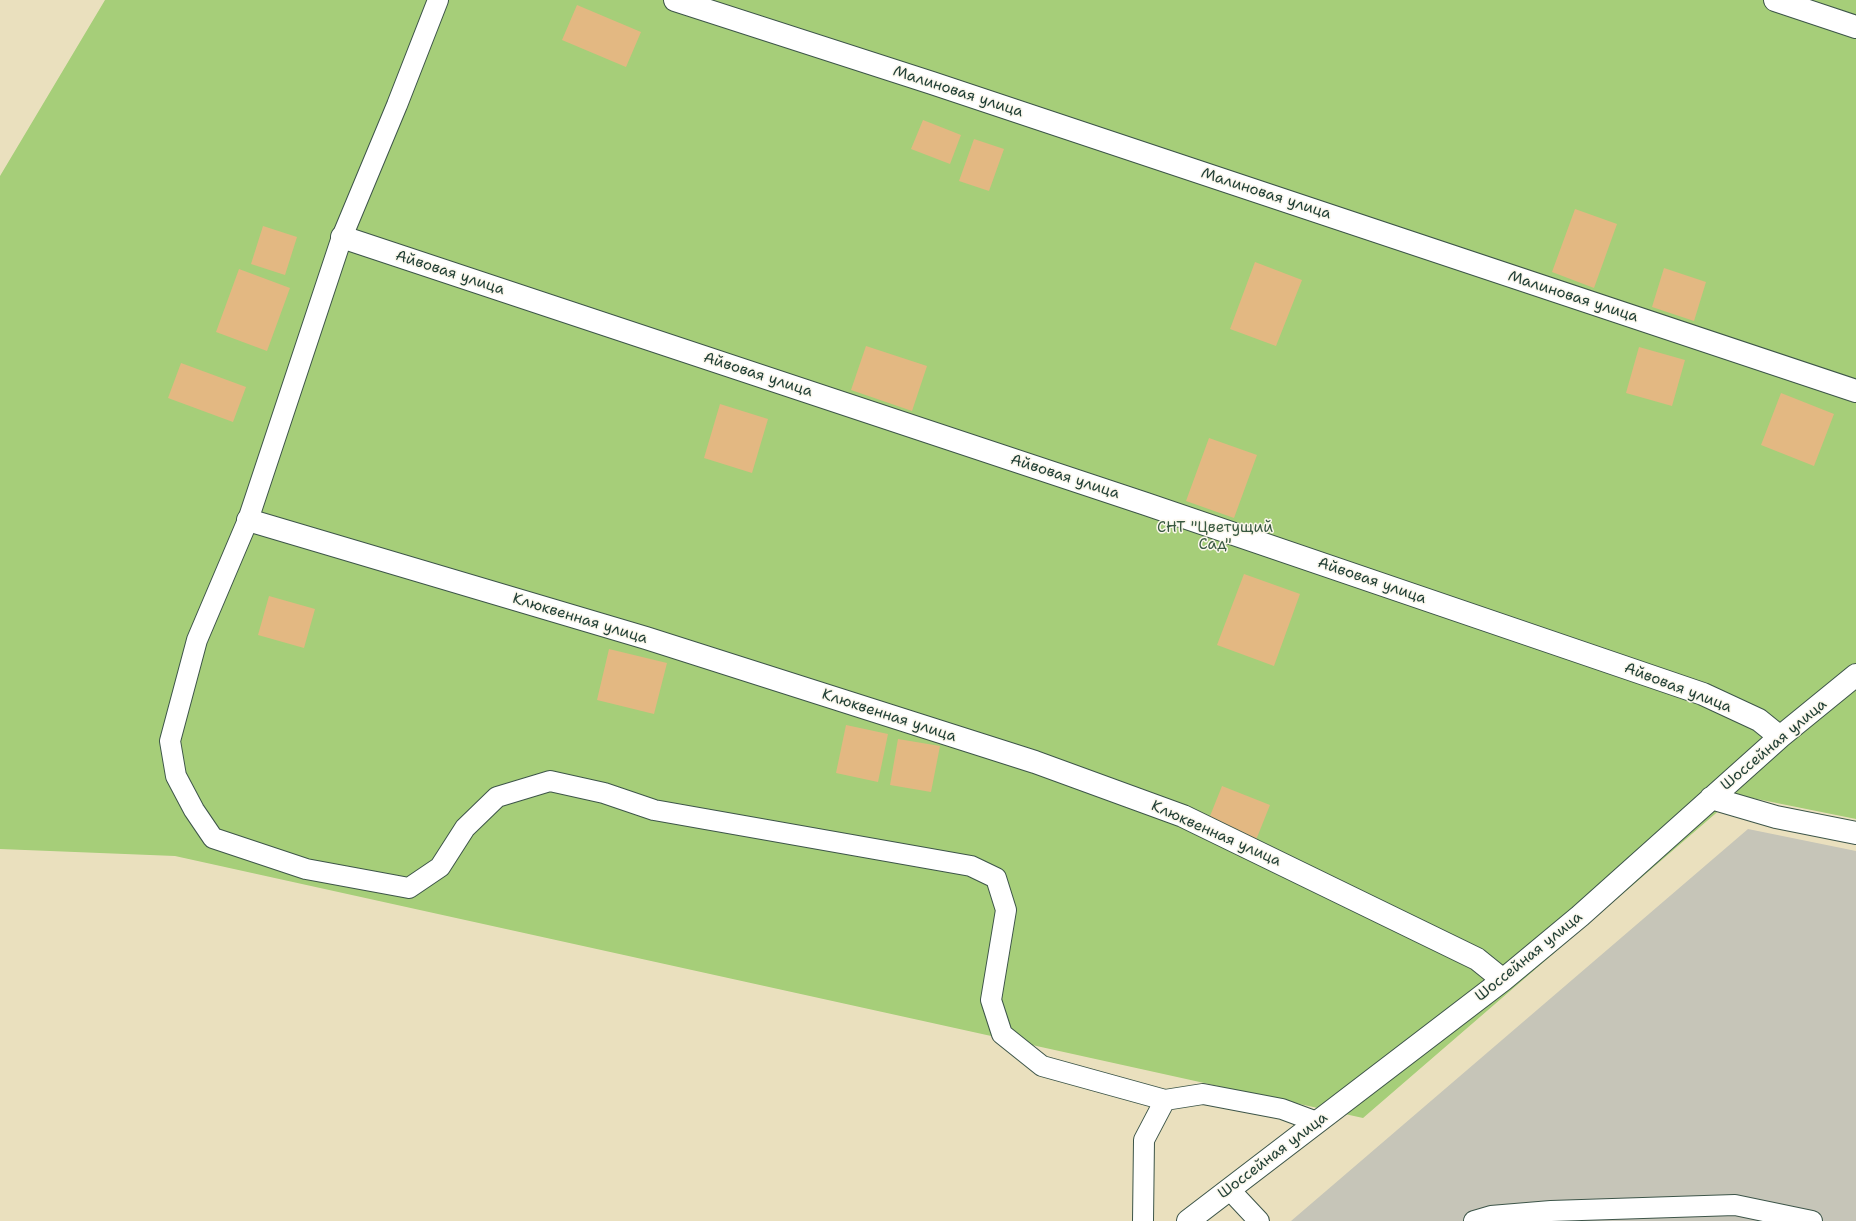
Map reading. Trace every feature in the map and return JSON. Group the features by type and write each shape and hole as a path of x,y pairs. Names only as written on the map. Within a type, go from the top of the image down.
{"street":[{"name":"Малиновая улица","path":"675,0 932,83 1856,391"},
{"path":"1775,0 1856,26"},
{"name":"Айвовая улица","path":"342,237 1138,502 1703,694 1759,720 1780,737"},
{"name":"Клюквенная улица","path":"248,520 653,641 1035,762 1183,816 1477,959 1503,980"},
{"name":"Шоссейная улица","path":"1188,1221 1503,980 1580,916 1780,737 1856,676"},
{"path":"1711,798 1776,817 1856,833"}],"lane":[{"path":"438,0 397,106 342,237 248,520 196,640 170,741 176,776 194,810 213,838 306,869 410,888 440,867 465,828 497,797 550,781 604,793 654,810 971,866 996,878 1006,910 991,1000 1002,1034 1042,1066 1165,1100 1203,1094 1282,1109 1317,1122"},
{"path":"1143,1221 1144,1140 1165,1100"},
{"path":"1229,1190 1259,1221"},
{"path":"1474,1221 1491,1216 1551,1212 1735,1205 1812,1221"}],"shaded area":[{"path":"1748,829 1856,851 1856,1221 1291,1221"}],"green space":[{"name":"СНТ \"Цветущий Сад\"","path":"105,0 1856,0 1856,819 1737,795 1363,1118 175,856 0,849 0,176"}],"building":[{"path":"577,5 641,32 626,67 562,40"},
{"path":"923,120 961,135 950,164 911,149"},
{"path":"974,139 1004,149 989,191 959,181"},
{"path":"1575,209 1617,224 1594,288 1552,272"},
{"path":"263,226 297,237 285,275 251,264"},
{"path":"1255,262 1302,280 1276,346 1230,329"},
{"path":"1664,268 1706,282 1694,321 1652,307"},
{"path":"239,269 290,288 267,351 216,332"},
{"path":"866,346 927,366 912,411 851,390"},
{"path":"1639,347 1685,360 1672,406 1626,393"},
{"path":"181,363 246,387 233,422 168,398"},
{"path":"1781,393 1834,414 1814,466 1761,445"},
{"path":"720,404 768,419 752,473 704,458"},
{"path":"1209,438 1257,455 1234,518 1186,501"},
{"path":"1244,574 1300,594 1274,666 1217,645"},
{"path":"269,596 315,609 304,648 258,635"},
{"path":"609,649 667,663 654,714 597,700"},
{"path":"846,725 888,734 878,782 836,773"},
{"path":"898,739 940,746 931,792 890,785"},
{"path":"1222,786 1270,805 1256,840 1208,821"}]}
